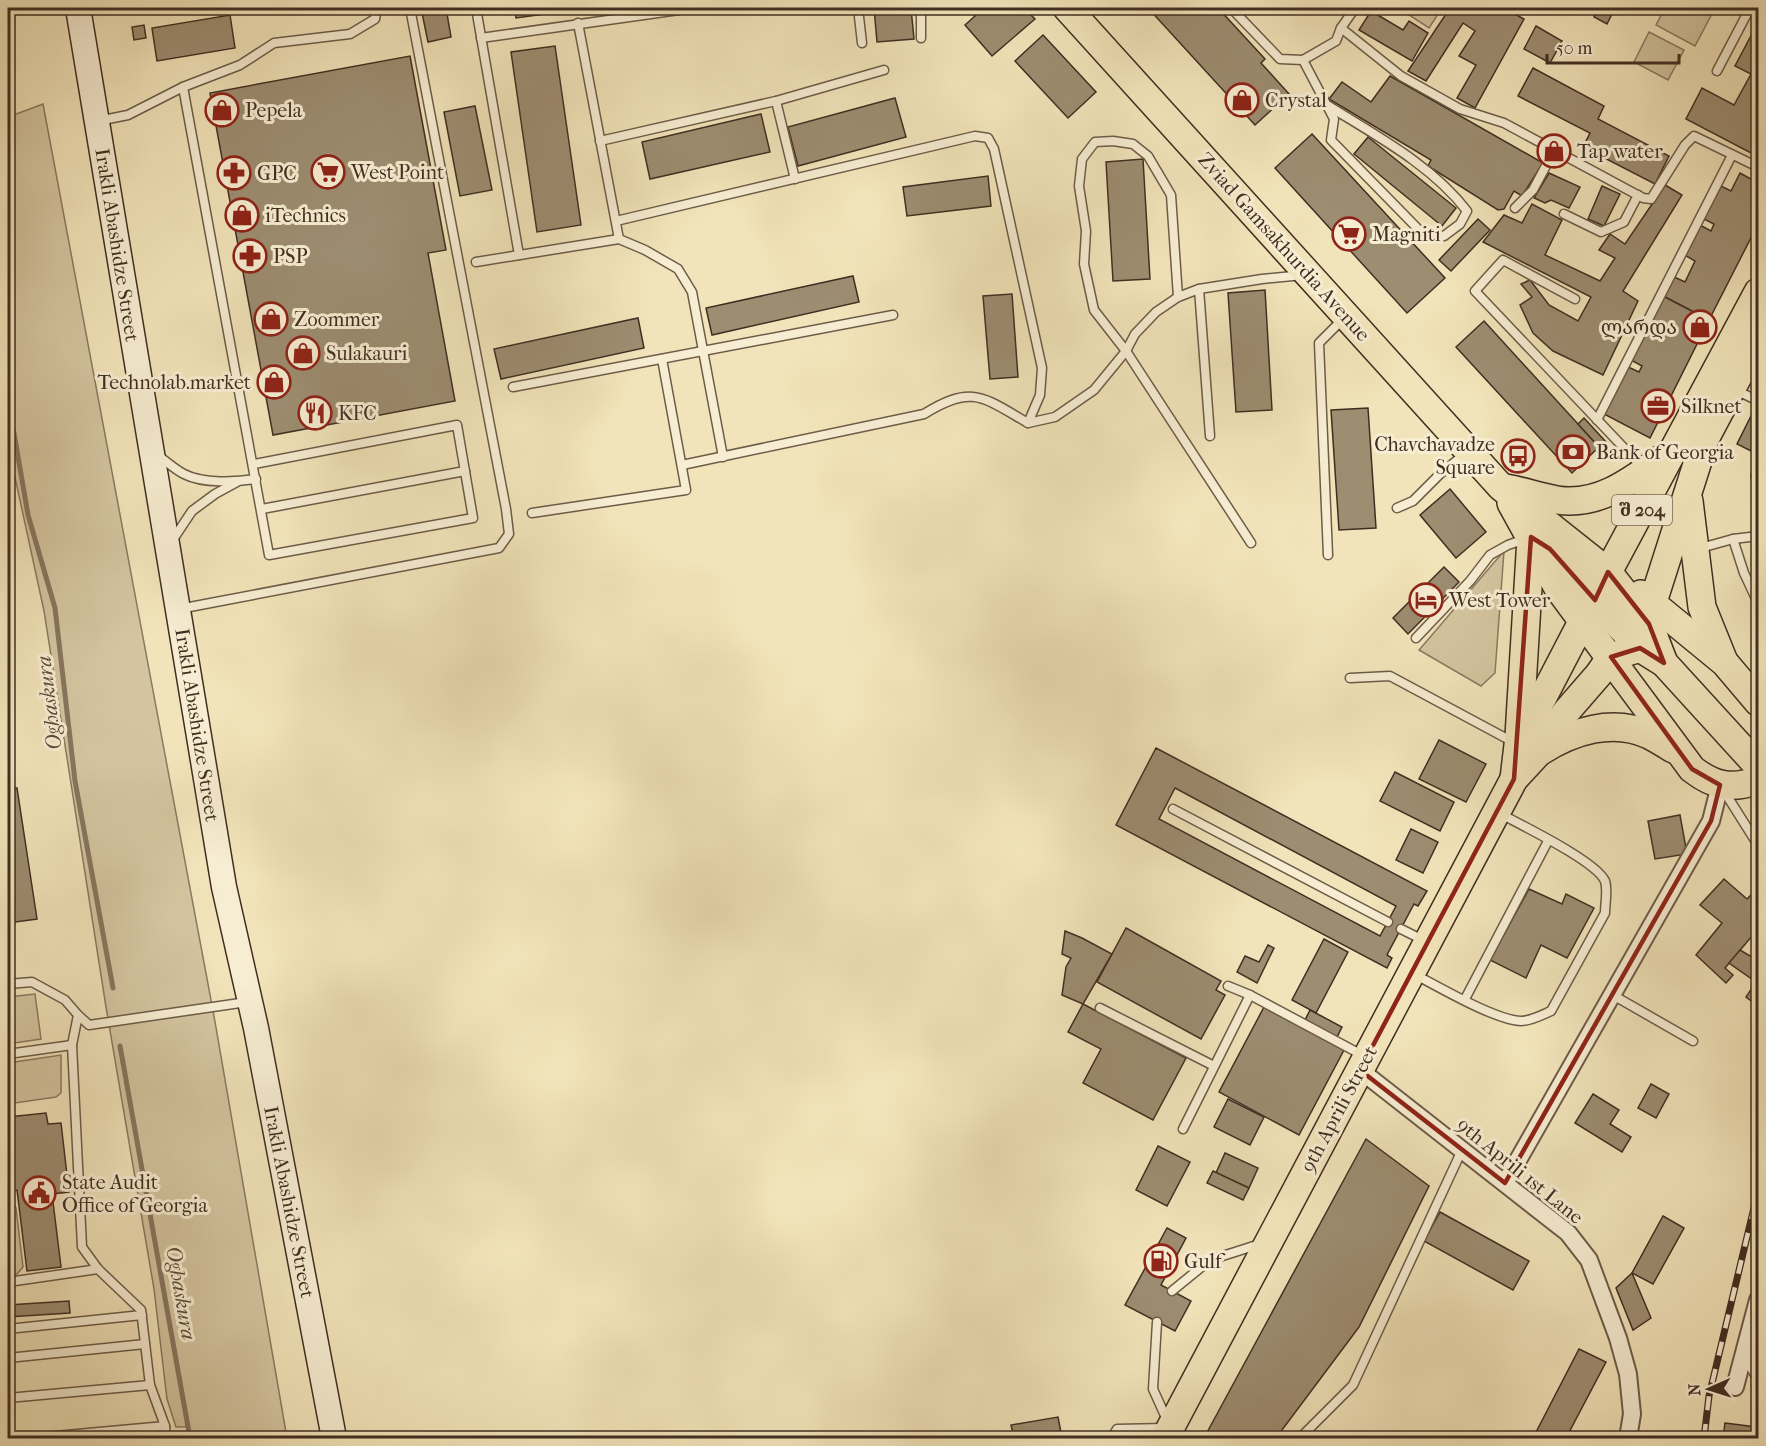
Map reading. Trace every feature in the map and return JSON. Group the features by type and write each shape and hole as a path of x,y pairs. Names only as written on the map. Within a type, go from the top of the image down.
{"main road":[{"name":"Irakli Abashidze Street","path":"78,8 224,887 250,1002 334,1438"},
{"name":"Zviad Gamsakhurdia Avenue","path":"1067,8 1501,487 1608,572 1647,625 1664,663 1758,766"},
{"name":"შ 204","path":"1589,610 1758,292"},
{"name":"შ 204","path":"1647,625 1705,439 1758,339"},
{"path":"1501,487 1558,500 1578,500 1620,488 1675,449"},
{"name":"Zviad Gamsakhurdia Avenue","path":"1501,487 1558,588 1589,610 1647,625"},
{"path":"1688,492 1701,608 1725,663 1758,702"},
{"path":"1528,749 1531,537"},
{"path":"1528,749 1589,610"},
{"path":"1589,610 1611,657 1692,769 1705,779 1720,785 1736,786 1758,780"},
{"path":"1528,749 1566,712 1611,657 1647,625 1725,663"},
{"path":"1528,749 1601,728 1634,730 1648,734 1677,751"},
{"name":"9th Aprili Street","path":"1168,1433 1528,749"}],"street":[{"path":"1504,1183 1711,821 1720,785"},
{"name":"9th Aprili 1st Lane","path":"1363,1064 1461,1150 1568,1233 1589,1260 1618,1338 1628,1374 1632,1414 1628,1438"},
{"path":"1735,1387 1758,1300"}],"lane":[{"path":"97,121 128,115 183,87 240,65 274,43 350,34 375,19 377,8"},
{"path":"177,609 499,548 509,534 410,8"},
{"path":"476,8 519,255"},
{"path":"481,38 693,8"},
{"path":"858,8 862,43"},
{"path":"921,8 921,38"},
{"path":"1231,8 1280,59 1303,60 1336,41 1341,28 1355,8"},
{"path":"1717,71 1750,8"},
{"path":"578,23 619,239"},
{"path":"1341,28 1401,76 1460,108 1504,123 1638,195 1651,199 1685,145 1694,136 1758,168"},
{"path":"1303,60 1334,119 1331,140 1424,235 1443,236 1460,224 1467,211 1453,193 1396,148 1327,105"},
{"path":"600,141 776,101 884,70"},
{"path":"183,87 269,555 473,518 457,425 254,464"},
{"path":"776,101 795,178"},
{"path":"615,221 975,136 988,138 994,149 1042,368 1040,395 1028,423"},
{"path":"1178,297 1171,195 1148,156 1132,144 1113,141 1095,142 1082,159 1078,186 1086,231 1084,264 1094,310 1126,351 1251,543"},
{"path":"1515,208 1533,190 1555,149"},
{"path":"1597,420 1732,155"},
{"path":"1563,214 1601,232 1624,222 1638,195"},
{"path":"476,262 619,239 645,250 678,269 692,292 723,457"},
{"path":"1575,299 1503,260 1475,291 1645,471"},
{"path":"682,465 924,414 961,396 974,396 998,405 1028,423 1055,417 1094,390 1126,351 1135,334 1156,312 1178,297 1199,289 1263,279 1309,275"},
{"path":"1199,289 1210,436"},
{"path":"513,387 893,315"},
{"path":"1328,555 1319,343 1346,316"},
{"path":"532,513 686,490 662,359"},
{"path":"1732,388 1758,401"},
{"path":"151,450 185,475 237,482 256,479"},
{"path":"1397,508 1413,501 1440,474 1468,451"},
{"path":"261,509 465,471"},
{"path":"168,548 192,511 215,494 237,482"},
{"path":"1694,550 1733,539 1758,536"},
{"path":"1416,638 1470,581 1490,555 1508,545 1531,537"},
{"path":"1733,539 1744,573 1758,603"},
{"path":"1350,678 1390,676 1528,749"},
{"path":"1720,785 1758,845"},
{"path":"1173,809 1388,922"},
{"path":"1411,973 1500,1017 1521,1021 1539,1017 1551,1011 1605,914 1605,881 1595,868 1496,812"},
{"path":"1465,999 1548,841"},
{"path":"1401,929 1427,942"},
{"path":"8,984 32,981 64,1000 89,1025 250,1002"},
{"path":"1228,986 1250,995 1363,1064"},
{"path":"1611,994 1693,1041"},
{"path":"1183,1129 1250,995"},
{"path":"1100,1008 1215,1066"},
{"path":"78,1016 72,1045 82,1247 98,1269 141,1310 150,1384 165,1426 166,1438"},
{"path":"8,1054 72,1045"},
{"path":"1300,1438 1353,1385 1461,1150"},
{"path":"1172,1291 1210,1260 1269,1242"},
{"path":"8,1282 98,1269"},
{"path":"8,1329 142,1315"},
{"path":"1112,1438 1117,1429 1168,1433 1153,1389 1157,1322"},
{"path":"8,1358 145,1344"},
{"path":"1744,1354 1758,1380"},
{"path":"8,1398 150,1384"},
{"path":"33,1438 165,1426"}],"highlighted area":[{"path":"1531,537 1550,549 1595,600 1608,572 1649,624 1664,663 1640,648 1611,657 1692,769 1720,785 1711,821 1505,1183 1360,1070 1514,779"}],"shaded area":[{"path":"1405,8 1442,8 1429,28 1403,11"},
{"path":"1665,8 1715,8 1695,46 1656,25"},
{"path":"1649,32 1684,50 1668,80 1634,62"},
{"path":"43,104 214,1016 287,1438 190,1438 187,1427 176,1427 167,1399 154,1289 106,1007 44,611 8,445 8,117"},
{"path":"1504,551 1495,673 1481,686 1419,650"},
{"path":"35,994 41,1039 8,1044 8,997"},
{"path":"61,1055 61,1093 56,1097 8,1104 8,1063"},
{"path":"12,1202 16,1208 23,1267 17,1274 8,1275 8,1203"}],"building":[{"path":"421,8 446,8 451,37 428,42"},
{"path":"515,8 567,8 567,11 516,18"},
{"path":"874,8 911,8 914,39 877,42"},
{"path":"968,8 1024,8 1035,19 992,56 965,25 975,16"},
{"path":"1148,8 1218,8 1265,59 1261,63 1289,94 1255,125"},
{"path":"1450,8 1504,8 1524,19 1475,108 1457,98 1476,65 1459,56 1475,31 1463,23 1426,81 1408,71"},
{"path":"1590,8 1615,8 1607,24 1594,17 1596,11"},
{"path":"1371,11 1403,30 1409,21 1428,33 1412,61 1359,30"},
{"path":"230,15 235,48 157,61 152,28"},
{"path":"144,25 146,38 134,40 132,27"},
{"path":"1536,26 1562,41 1550,63 1524,49"},
{"path":"1753,32 1758,36 1758,139 1751,153 1686,119 1702,88 1734,105 1751,74 1735,66"},
{"path":"1043,35 1096,92 1068,118 1015,61"},
{"path":"555,46 581,225 537,232 511,52"},
{"name":"West Point","path":"410,56 446,250 428,253 455,401 273,435 210,93"},
{"path":"1533,68 1604,106 1598,119 1669,156 1655,184 1583,147 1590,133 1518,96"},
{"path":"1390,76 1543,163 1522,196 1514,191 1504,209 1498,210 1428,166 1431,160 1329,99 1342,82 1371,102"},
{"path":"895,98 906,137 798,166 788,127"},
{"path":"475,106 492,190 460,196 444,112"},
{"path":"761,114 770,152 650,179 642,142"},
{"path":"1312,134 1445,278 1407,313 1275,168"},
{"path":"1368,137 1456,208 1442,226 1354,154"},
{"path":"1143,159 1150,279 1113,281 1106,162"},
{"path":"1549,173 1580,187 1569,208 1551,200 1545,203 1534,198"},
{"path":"1740,173 1758,183 1758,224 1709,320 1663,296 1672,276 1685,282 1695,261 1683,254 1698,224 1711,231 1714,224 1702,218 1719,185 1731,191"},
{"path":"988,176 991,206 907,216 903,187"},
{"path":"1665,185 1682,195 1623,291 1638,301 1603,375 1553,351 1533,333 1520,305 1532,297 1521,284 1530,280 1549,305 1578,321 1591,297 1483,242 1504,215 1522,223 1532,204 1562,220 1545,255 1600,281 1615,258 1599,250 1610,234 1625,244"},
{"path":"1602,186 1620,194 1604,226 1588,219"},
{"path":"1478,219 1490,230 1451,271 1439,260"},
{"path":"853,276 859,302 712,335 706,308"},
{"path":"1265,290 1272,410 1236,412 1228,293"},
{"path":"1012,294 1018,377 990,379 983,296"},
{"path":"1663,296 1709,320 1650,438 1602,413 1626,366 1639,372 1642,366 1631,360 1645,332 1656,338 1659,333 1647,327"},
{"path":"638,318 644,348 501,379 494,349"},
{"path":"1484,321 1599,447 1572,473 1456,347"},
{"path":"1368,408 1376,528 1339,530 1331,410"},
{"path":"1754,410 1758,412 1757,454 1737,444"},
{"path":"1584,418 1606,442 1599,447 1578,424"},
{"path":"1758,467 1758,482 1751,478 1751,474"},
{"path":"1450,489 1486,532 1456,558 1420,515"},
{"name":"West Tower","path":"1444,567 1459,582 1408,634 1393,618"},
{"path":"1439,740 1486,764 1466,802 1419,779"},
{"path":"1156,748 1427,891 1418,906 1414,904 1387,955 1392,958 1387,968 1116,825","holes":["1175,788 1396,906 1380,936 1159,819"]},
{"path":"1395,772 1454,802 1440,831 1380,801"},
{"path":"17,788 37,919 8,923 8,790"},
{"path":"1680,815 1687,854 1655,859 1648,821"},
{"path":"1411,829 1438,842 1423,873 1396,860"},
{"path":"1724,879 1747,899 1751,895 1758,901 1758,929 1725,968 1733,975 1726,983 1696,955 1722,923 1700,905"},
{"path":"1529,889 1562,904 1566,894 1594,908 1567,958 1541,945 1526,978 1490,960"},
{"path":"1126,928 1221,981 1216,990 1225,995 1201,1039 1097,982"},
{"path":"1065,931 1112,954 1083,1004 1062,995 1066,967 1071,958 1062,954"},
{"path":"1324,939 1348,952 1316,1013 1292,1000"},
{"path":"1268,945 1274,948 1257,983 1237,972 1245,956 1259,962"},
{"path":"1740,950 1755,959 1758,954 1756,982 1729,963"},
{"path":"1758,979 1758,1006 1746,997"},
{"path":"1083,1004 1186,1058 1153,1120 1083,1083 1101,1049 1068,1032"},
{"path":"1264,1007 1344,1050 1299,1135 1219,1092"},
{"path":"1310,1010 1342,1027 1336,1039 1304,1022"},
{"path":"1651,1084 1669,1094 1656,1118 1638,1108"},
{"path":"1593,1094 1619,1110 1610,1124 1631,1137 1622,1152 1575,1123"},
{"path":"1228,1099 1264,1117 1250,1145 1214,1127"},
{"name":"State Audit Office of Georgia","path":"46,1113 48,1124 61,1123 69,1192 52,1194 61,1267 27,1271 17,1190 8,1191 8,1117"},
{"path":"1366,1139 1429,1186 1359,1327 1276,1438 1204,1438"},
{"path":"1158,1146 1190,1162 1167,1206 1136,1190"},
{"path":"1225,1153 1258,1168 1249,1188 1216,1173"},
{"path":"1213,1171 1249,1188 1243,1200 1207,1183"},
{"path":"1440,1212 1529,1261 1513,1290 1424,1241"},
{"path":"1663,1216 1684,1228 1653,1284 1632,1273"},
{"name":"Gulf","path":"1167,1228 1186,1238 1161,1285 1191,1301 1175,1331 1125,1305"},
{"path":"1632,1273 1651,1318 1633,1330 1616,1288"},
{"path":"69,1301 70,1313 8,1317 8,1305"},
{"path":"1579,1349 1606,1362 1566,1438 1533,1438"},
{"path":"1058,1417 1062,1438 1014,1438 1011,1425"},
{"path":"1725,1423 1756,1427 1754,1438 1723,1438"}],"waterway":[{"name":"Oghaskura","path":"8,416 14,433 28,515 55,608 75,781 113,988"},
{"name":"Oghaskura","path":"120,1046 190,1438"}],"railway":[{"path":"1704,1438 1709,1396 1758,1191"}],"place":[{"name":"Crystal","path":"1242,100"},
{"name":"Pepela","path":"222,110"},
{"name":"Tap water","path":"1554,151"},
{"name":"West Point","path":"328,172"},
{"name":"GPC","path":"234,173"},
{"name":"iTechnics","path":"242,215"},
{"name":"Magniti","path":"1349,234"},
{"name":"PSP","path":"250,256"},
{"name":"Zoommer","path":"271,319"},
{"name":"ლარდა","path":"1700,327"},
{"name":"Sulakauri","path":"303,353"},
{"name":"Technolab.market","path":"274,382"},
{"name":"Silknet","path":"1658,406"},
{"name":"KFC","path":"315,413"},
{"name":"Bank of Georgia","path":"1573,452"},
{"name":"Chavchavadze Square","path":"1518,456"},
{"name":"West Tower","path":"1426,600"},
{"name":"State Audit Office of Georgia","path":"39,1193"},
{"name":"Gulf","path":"1161,1261"}]}
